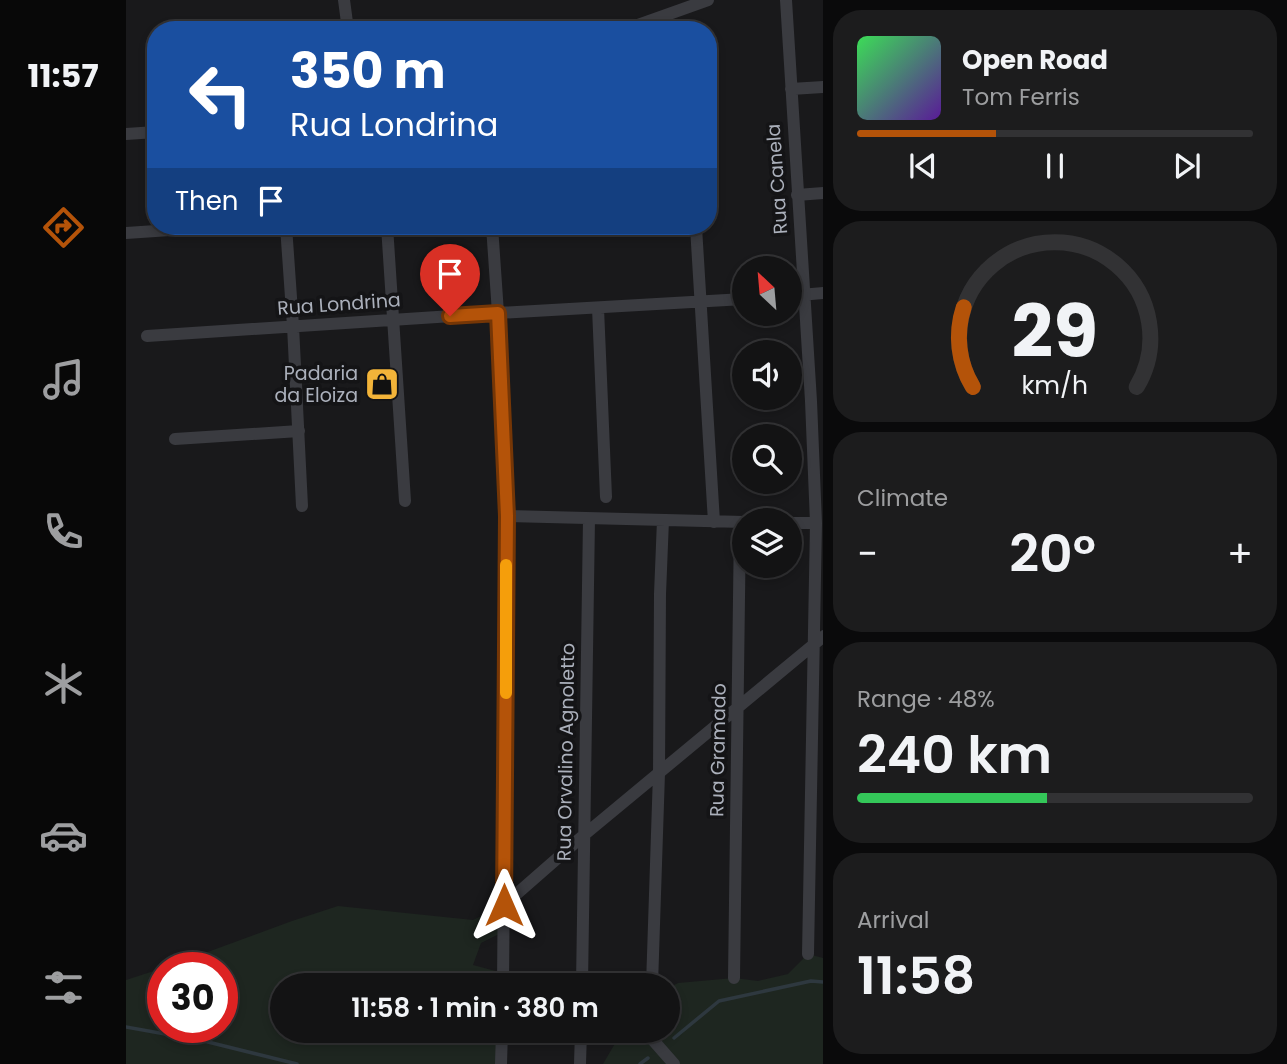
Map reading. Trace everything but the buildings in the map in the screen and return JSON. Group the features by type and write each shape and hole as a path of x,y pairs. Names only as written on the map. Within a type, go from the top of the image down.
{"street":[{"path":"344,0 347,21"},
{"path":"649,21 708,0"},
{"name":"Rua Canela","path":"786,0 803,294 817,401 818,640 808,954"},
{"path":"791,89 823,87"},
{"path":"126,134 147,133"},
{"path":"797,195 823,193"},
{"path":"126,233 147,232"},
{"path":"287,235 302,506"},
{"path":"388,235 405,500"},
{"path":"493,235 507,516 503,973"},
{"path":"696,235 714,522"},
{"path":"803,294 823,293"},
{"name":"Rua Londrina","path":"147,336 732,300"},
{"path":"598,308 606,497"},
{"path":"175,439 299,431"},
{"path":"507,516 732,522"},
{"name":"Rua Orvalino Agnoletto","path":"582,973 589,519"},
{"path":"652,973 660,773 660,594 663,520"},
{"path":"802,523 816,523"},
{"name":"Rua Gramado","path":"734,978 741,578"},
{"path":"504,905 818,640"},
{"path":"501,1064 502,1043"},
{"path":"580,1064 581,1043"},
{"path":"656,1043 674,1064"}],"shaded area":[{"path":"504,905 503,932 481,943 473,965 503,973 270,973 270,1043 502,1043 501,1064 126,1064 126,980 147,973 147,1043 238,1043 238,952 208,952 338,906 473,920"},
{"path":"808,954 823,958 823,1064 603,1064 615,1043 680,1043 680,983 734,978 758,981 788,974"}],"waterway":[{"path":"680,1033 719,1001 811,981 823,982"},
{"path":"126,1027 204,1041 297,1064"},
{"path":"640,1064 648,1058"}],"slow traffic":[{"path":"506,565 506,693"}],"place":[{"name":"Padaria da Eloiza","path":"382,384"}],"route":[{"path":"450,316 498,313 507,516 504,905"}]}
